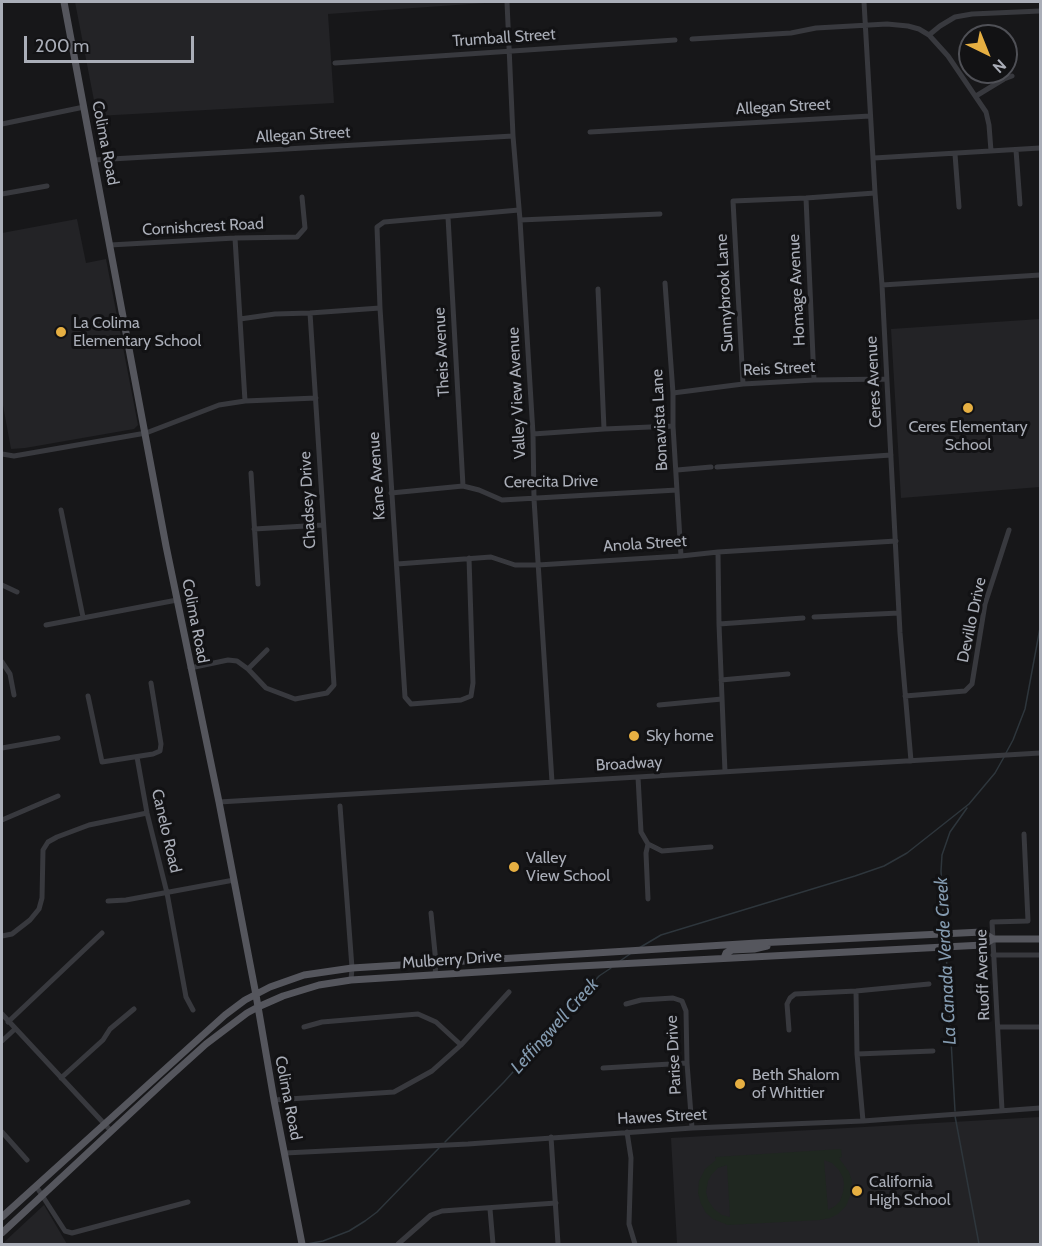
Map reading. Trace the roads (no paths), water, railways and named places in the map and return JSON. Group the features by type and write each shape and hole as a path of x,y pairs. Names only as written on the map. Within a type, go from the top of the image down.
{"main road":[{"name":"Colima Road","path":"64,2 190,668 234,880 302,1245"},
{"name":"Mulberry Drive","path":"2,1217 225,1015 245,1000 270,987 304,975 352,968 775,942 982,932 993,939"},
{"name":"Mulberry Drive","path":"2,1233 206,1044 258,1007 283,996 319,985 351,980 590,965 983,945 993,939 1041,939"},
{"path":"724,958 726,953 732,950 760,948 775,942"}],"street":[{"name":"Valley View Avenue","path":"507,2 552,782"},
{"name":"Ceres Avenue","path":"864,2 899,613 911,761"},
{"path":"929,35 955,16 1041,11"},
{"path":"693,39 887,24 919,29 929,35 948,56 986,112 991,151"},
{"name":"Trumball Street","path":"335,63 675,40"},
{"path":"976,96 996,84"},
{"path":"2,124 84,107"},
{"name":"Allegan Street","path":"590,132 870,116"},
{"name":"Allegan Street","path":"94,160 513,136"},
{"path":"874,158 1041,148"},
{"path":"1016,150 1020,204"},
{"path":"955,154 958,207"},
{"path":"2,194 47,186"},
{"path":"806,198 875,193"},
{"name":"Cornishcrest Road","path":"110,245 297,237 305,228 302,197"},
{"name":"Sunnybrook Lane","path":"743,384 733,201 806,198"},
{"name":"Homage Avenue","path":"806,198 814,380"},
{"path":"448,217 519,210"},
{"path":"520,220 660,214"},
{"name":"Kane Avenue","path":"448,217 384,222 377,227 391,493 405,697 411,704 461,700 471,696 473,682 469,558"},
{"name":"Theis Avenue","path":"448,217 463,486"},
{"path":"235,238 245,401"},
{"path":"882,285 1041,275"},
{"name":"Bonavista Lane","path":"665,283 681,556"},
{"path":"598,289 604,429"},
{"path":"240,319 275,314 380,308"},
{"name":"Chadsey Drive","path":"248,669 266,688 295,699 327,693 334,685 310,313"},
{"name":"Reis Street","path":"673,393 743,384 887,379"},
{"path":"2,454 14,456 146,434 219,405 245,401 316,398"},
{"path":"533,434 674,426"},
{"path":"676,470 891,455"},
{"path":"251,473 258,584"},
{"name":"Cerecita Drive","path":"391,493 463,486 502,500 677,490"},
{"path":"61,510 83,617"},
{"path":"254,529 322,525"},
{"name":"Devillo Drive","path":"905,696 965,692 972,684 985,604 1009,530"},
{"name":"Anola Street","path":"397,564 491,557 515,565 538,565 896,541"},
{"path":"718,552 725,772"},
{"path":"2,585 17,592"},
{"path":"46,625 177,600"},
{"path":"814,617 899,613"},
{"path":"719,624 803,618"},
{"path":"190,668 228,660 237,661 248,669 267,650"},
{"path":"2,662 10,674 14,695"},
{"path":"722,680 788,674"},
{"path":"88,696 102,762 153,754 160,751 161,744 151,683"},
{"path":"659,705 722,699"},
{"path":"2,748 58,738"},
{"name":"Broadway","path":"219,802 1041,753"},
{"name":"Canelo Road","path":"137,756 147,813 167,893 186,997 193,1010"},
{"path":"638,777 641,832 648,844 662,852 711,847"},
{"path":"2,820 58,796"},
{"path":"340,806 351,980"},
{"path":"2,936 12,934 30,920 39,909 42,898 43,850 48,842 89,825 147,813"},
{"name":"Ruoff Avenue","path":"1002,1110 992,922 1028,921 1024,834"},
{"path":"648,844 646,854 648,899"},
{"path":"108,901 126,900 234,880"},
{"path":"431,913 435,975"},
{"path":"8,1022 102,933"},
{"path":"993,955 1041,955"},
{"path":"789,1030 787,1004 795,994 929,984"},
{"path":"855,991 857,1054 863,1121"},
{"path":"274,1100 394,1092 432,1071 461,1045 509,992"},
{"name":"Parise Drive","path":"626,1004 641,1000 673,998 682,1001 686,1011 692,1128"},
{"path":"61,1078 103,1040 110,1029 134,1009"},
{"path":"2,1014 111,1131"},
{"path":"304,1028 322,1022 418,1014 436,1022 461,1045"},
{"path":"998,1027 1041,1027"},
{"path":"2,1041 15,1029"},
{"path":"857,1054 933,1051"},
{"path":"603,1068 687,1064"},
{"name":"Hawes Street","path":"285,1153 468,1144 692,1128 863,1121 1041,1108"},
{"path":"2,1132 27,1160"},
{"path":"627,1132 631,1158 629,1224 635,1245"},
{"path":"551,1137 558,1245"},
{"path":"36,1186 65,1231 72,1233 188,1202"},
{"path":"399,1245 431,1215 442,1211 556,1203"},
{"path":"490,1209 493,1245"}],"waterway":[{"name":"La Canada Verde Creek","path":"1006,753 1025,709 1040,628"},
{"name":"La Canada Verde Creek","path":"969,804 995,773 1004,757"},
{"name":"Leffingwell Creek","path":"639,948 661,935 884,866 907,853 969,804"},
{"name":"La Canada Verde Creek","path":"944,931 942,855 950,832 967,808"},
{"name":"La Canada Verde Creek","path":"946,951 955,1111"},
{"name":"Leffingwell Creek","path":"620,961 630,954"},
{"name":"Leffingwell Creek","path":"445,1142 504,1082 599,976 611,968"},
{"name":"La Canada Verde Creek","path":"955,1116 979,1244"},
{"name":"Leffingwell Creek","path":"307,1244 323,1241 349,1231 365,1221 377,1212 439,1148"}],"place":[{"name":"La Colima Elementary School","path":"61,332"},
{"name":"Ceres Elementary School","path":"968,408"},
{"name":"Sky home","path":"634,736"},
{"name":"Valley View School","path":"514,867"},
{"name":"Beth Shalom of Whittier","path":"740,1084"},
{"name":"California High School","path":"857,1191"}]}
